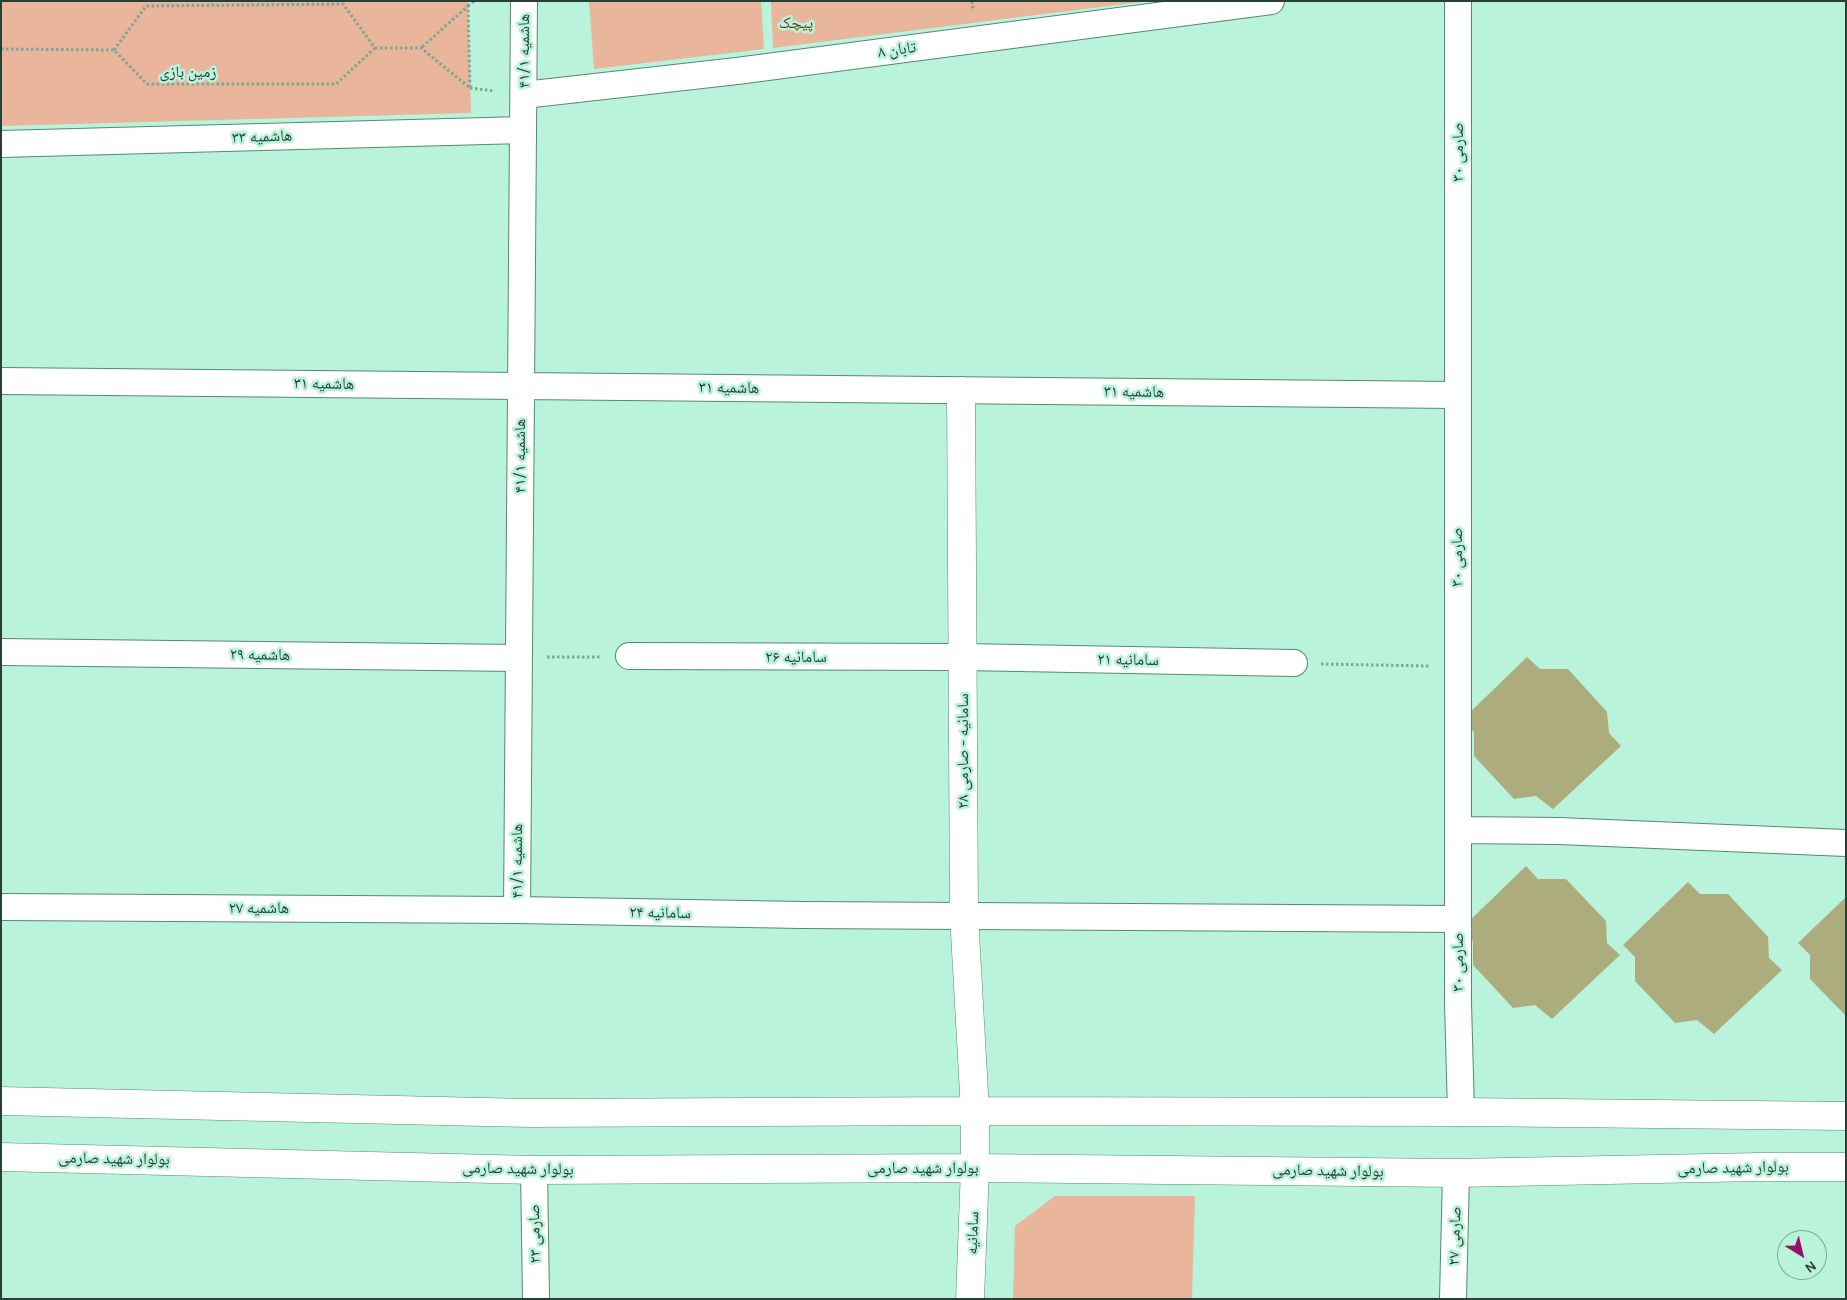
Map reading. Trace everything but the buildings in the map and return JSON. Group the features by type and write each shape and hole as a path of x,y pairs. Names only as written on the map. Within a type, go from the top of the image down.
{"main road":[{"name":"سامانیه - صارمی ۲۸","path":"961,391 964,915 975,1111"},
{"path":"1,1101 529,1113 975,1111 1461,1112 1846,1116"},
{"name":"سامانیه","path":"970,1299 975,1168 975,1111"},
{"name":"بولوار شهید صارمی","path":"1,1157 534,1170 975,1168 1456,1173 1846,1167"}],"street":[{"name":"هاشمیه ۴۱/۱","path":"517,910 524,1"},
{"name":"تابان ۸","path":"524,95 737,71 1270,1"},
{"name":"صارمی ۳۰","path":"1458,1 1458,919 1461,1112"},
{"name":"هاشمیه ۳۳","path":"1,144 523,130"},
{"name":"هاشمیه ۳۱","path":"1,381 1457,395"},
{"name":"هاشمیه ۲۹","path":"1,652 519,658"},
{"name":"سامانیه ۲۶","path":"629,656 963,657"},
{"name":"سامانیه ۲۱","path":"963,657 1294,663"},
{"path":"1458,830 1578,832 1846,843"},
{"name":"هاشمیه ۲۷","path":"1,907 517,910"},
{"name":"سامانیه ۲۴","path":"517,910 803,915 1458,919"},
{"name":"صارمی ۲۳","path":"534,1170 536,1299"},
{"name":"صارمی ۲۷","path":"1453,1299 1456,1173"}],"path":[{"path":"421,48 474,1"},
{"path":"1,49 114,50 146,6 343,4 375,48 421,48 470,88 468,6"},
{"name":"زمین بازی","path":"114,50 147,84 336,84 375,48"},
{"path":"519,658 629,656"},
{"path":"1294,663 1458,667"}],"green space":[{"path":"1,1 468,1 471,113 1,126"},
{"path":"589,1 761,1 764,49 594,69"},
{"name":"پیچک","path":"771,1 1148,1 773,48"},
{"path":"1055,1196 1195,1196 1192,1299 1013,1299 1015,1226"}]}
